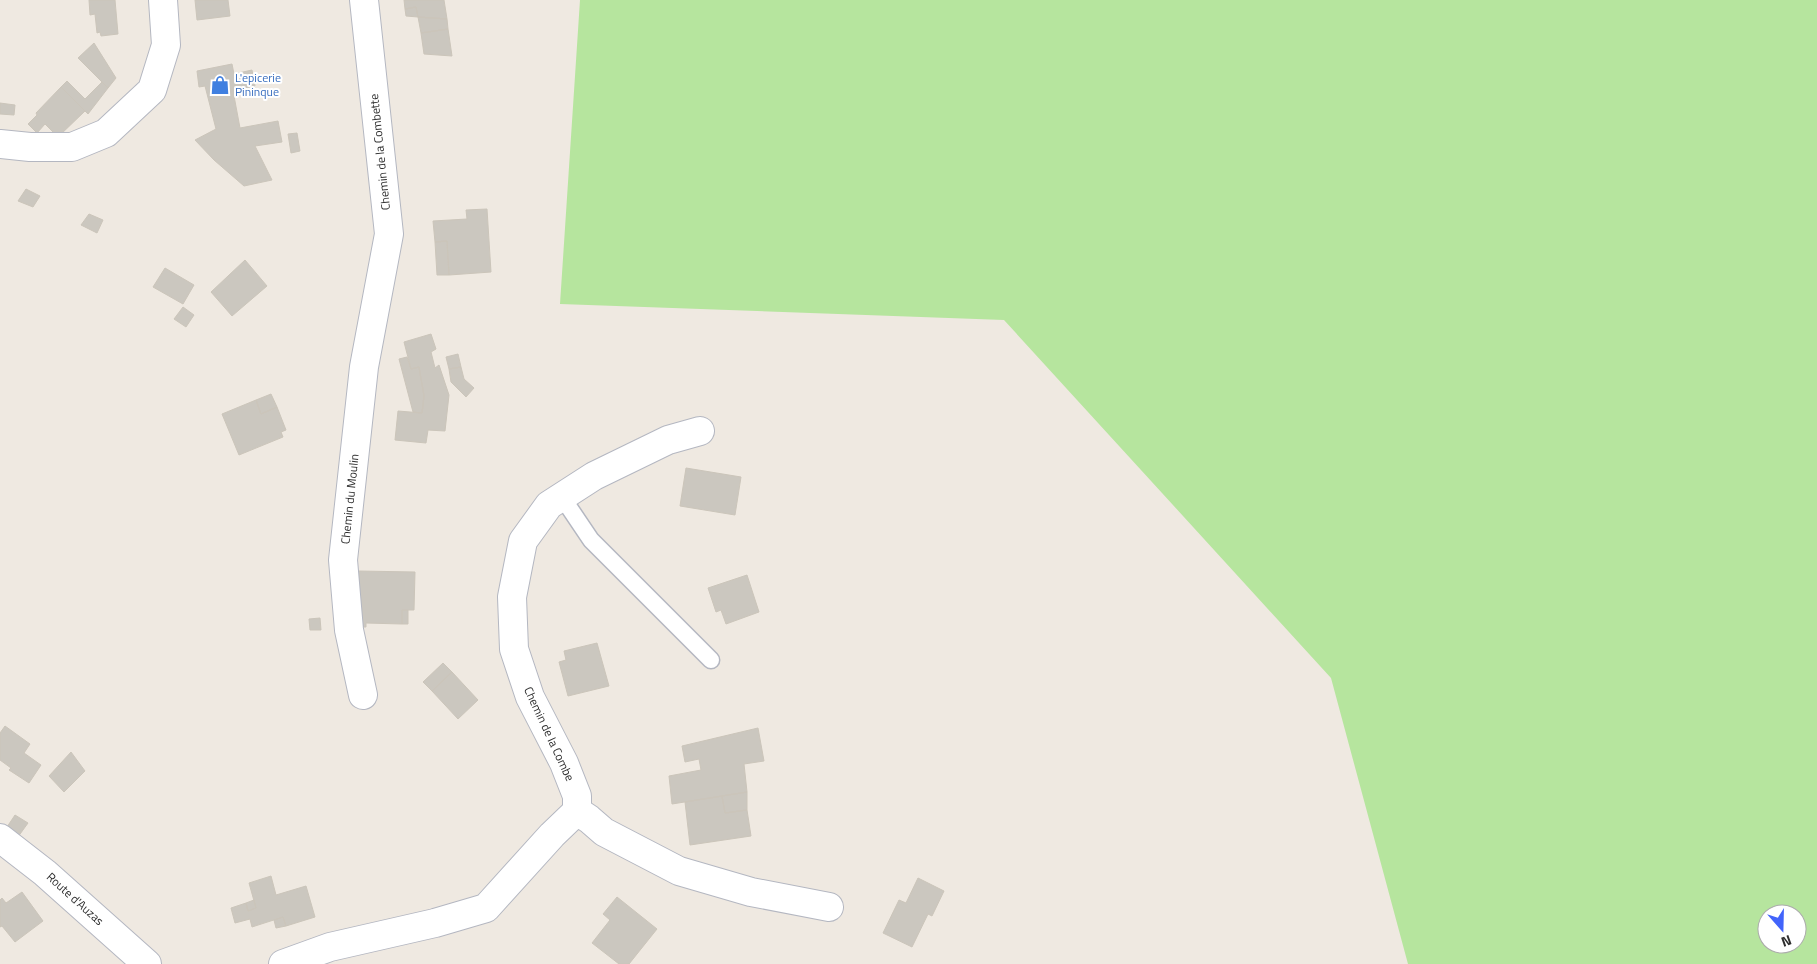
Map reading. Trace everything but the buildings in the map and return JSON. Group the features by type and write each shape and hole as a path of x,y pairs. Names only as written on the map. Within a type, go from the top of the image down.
{"street":[{"path":"0,144 30,147 72,146 106,133 152,90 166,45 163,0"},
{"name":"Chemin de la Combette","path":"364,0 389,234 376,302"},
{"name":"Chemin du Moulin","path":"363,695 349,630 344,560 364,367 376,302"},
{"name":"Chemin de la Combe","path":"577,812 577,796 564,762 530,698 514,649 512,597 523,541 549,505 594,476 660,444 700,431"},
{"path":"282,964 330,947 486,908 552,835 577,812 589,819 604,832 679,870 751,892 829,907"},
{"name":"Route d'Auzas","path":"0,838 46,873 148,964"}],"lane":[{"path":"562,497 591,540 711,660"}],"green space":[{"path":"580,0 1817,0 1817,964 1408,964 1331,678 1004,320 560,304"}],"place":[{"name":"L'epicerie Pininque","path":"220,85"}]}
